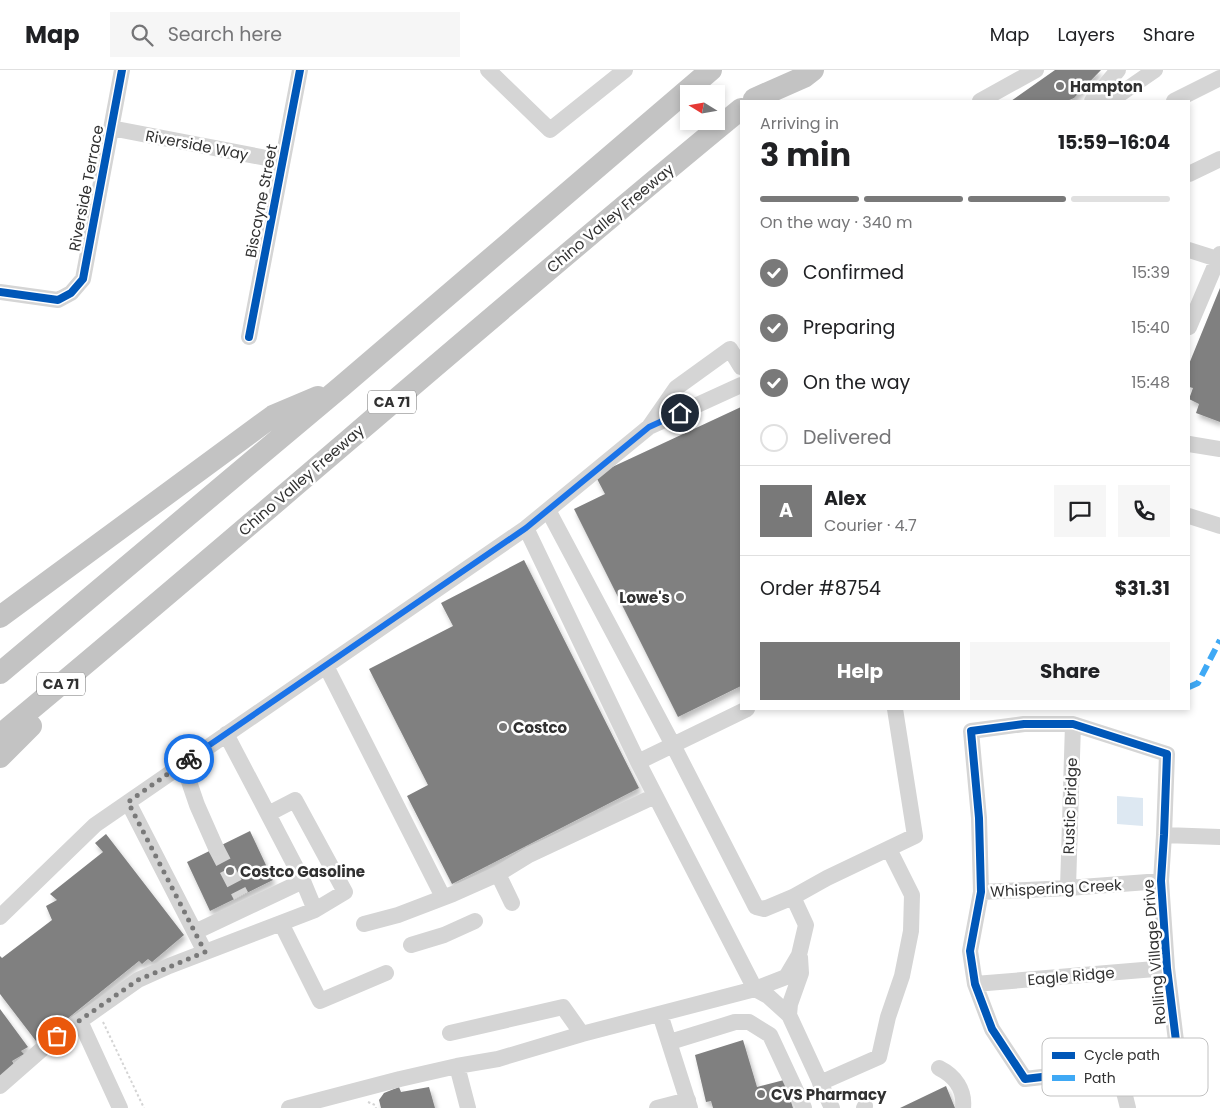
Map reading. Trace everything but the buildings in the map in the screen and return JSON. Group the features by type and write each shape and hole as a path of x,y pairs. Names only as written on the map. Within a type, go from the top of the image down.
{"highway":[{"name":"CA 71","path":"0,673 342,386 711,70"},
{"name":"Chino Valley Freeway","path":"753,100 789,70"},
{"path":"755,100 813,70"},
{"name":"Chino Valley Freeway","path":"0,735 123,633 526,288 740,110"},
{"path":"0,617 273,416 342,386"},
{"path":"0,658 81,605"},
{"path":"0,757 123,633"}],"street":[{"name":"Riverside Terrace","path":"0,292 58,300 72,293 83,279 122,70"},
{"name":"Biscayne Street","path":"250,337 300,70"},
{"path":"488,70 550,130 625,70"},
{"path":"982,100 1036,70"},
{"path":"1093,100 1118,70"},
{"path":"1111,100 1145,73"},
{"path":"1176,100 1220,78"},
{"name":"Riverside Way","path":"111,128 282,162"},
{"path":"1190,174 1220,160"},
{"path":"1190,250 1219,258 1190,324"},
{"path":"649,427 676,388 730,349 740,365"},
{"path":"0,917 95,825 526,528 649,427 740,385"},
{"path":"1190,444 1220,449"},
{"path":"548,510 673,745 756,907 764,909 793,897 827,878 915,836 895,710"},
{"path":"1190,516 1220,526"},
{"path":"526,528 638,762 755,989 768,996 789,1015 832,1108"},
{"path":"326,666 443,898"},
{"path":"638,762 745,710"},
{"path":"1042,1077 1025,1079 992,1029 975,984 970,951 982,892 979,818 971,731 1024,724 1073,724"},
{"name":"Rolling Village Drive","path":"1073,724 1167,754 1161,881 1167,968 1176,1038"},
{"name":"Rustic Bridge","path":"1068,888 1073,724"},
{"path":"226,734 303,881 315,910"},
{"path":"183,764 197,805 216,848"},
{"path":"364,924 398,915 498,874 529,855 655,796"},
{"path":"0,1086 57,1036 138,980 315,910 345,892 295,800 268,814"},
{"path":"128,802 205,952"},
{"path":"1164,836 1220,837"},
{"path":"820,1083 879,1057 888,1017 902,976 910,930 912,895 888,849"},
{"path":"498,874 512,903"},
{"path":"195,932 244,902 303,881"},
{"name":"Whispering Creek","path":"982,892 1161,881"},
{"path":"789,1015 790,1004 801,972 800,955 806,925 793,897"},
{"path":"412,945 444,935 475,921"},
{"path":"281,923 320,1001 386,973"},
{"path":"289,1108 311,1101 354,1100 400,1079 498,1059 582,1034 755,989 786,977 800,955"},
{"name":"Eagle Ridge","path":"975,984 1167,968"},
{"path":"450,1033 564,1007 582,1034"},
{"path":"657,1108 689,1104 660,1014"},
{"path":"80,1021 120,1108"},
{"path":"670,1042 734,1022 749,1022 770,1035 804,1108"},
{"path":"457,1066 468,1108"},
{"path":"939,1068 950,1073 957,1082 964,1099 963,1108"}],"path":[{"path":"95,1011 102,1019 144,1108"}],"shaded area":[{"path":"1117,796 1143,798 1143,826 1117,824"}],"tunnel":[{"path":"216,848 241,896"}],"marked path":[{"path":"1190,687 1198,683 1220,640"}],"cycle path":[{"path":"0,292 58,300 71,293 83,279 122,70"},
{"path":"249,337 300,70"},
{"path":"1024,724 1073,724 1167,754 1161,881 1167,968 1176,1038"},
{"path":"1024,724 971,731 979,818 981,892 970,951 975,984 992,1029 1025,1079 1042,1077"}],"way so far":[{"path":"57,1036 138,980 205,952 128,802 189,759"}],"place":[{"name":"Hampton","path":"1060,86"},
{"name":"Lowe's","path":"680,597"},
{"name":"Costco","path":"503,727"},
{"name":"Costco Gasoline","path":"230,871"},
{"name":"CVS Pharmacy","path":"761,1094"}],"route":[{"path":"189,759 526,528 649,427 680,413"}]}
